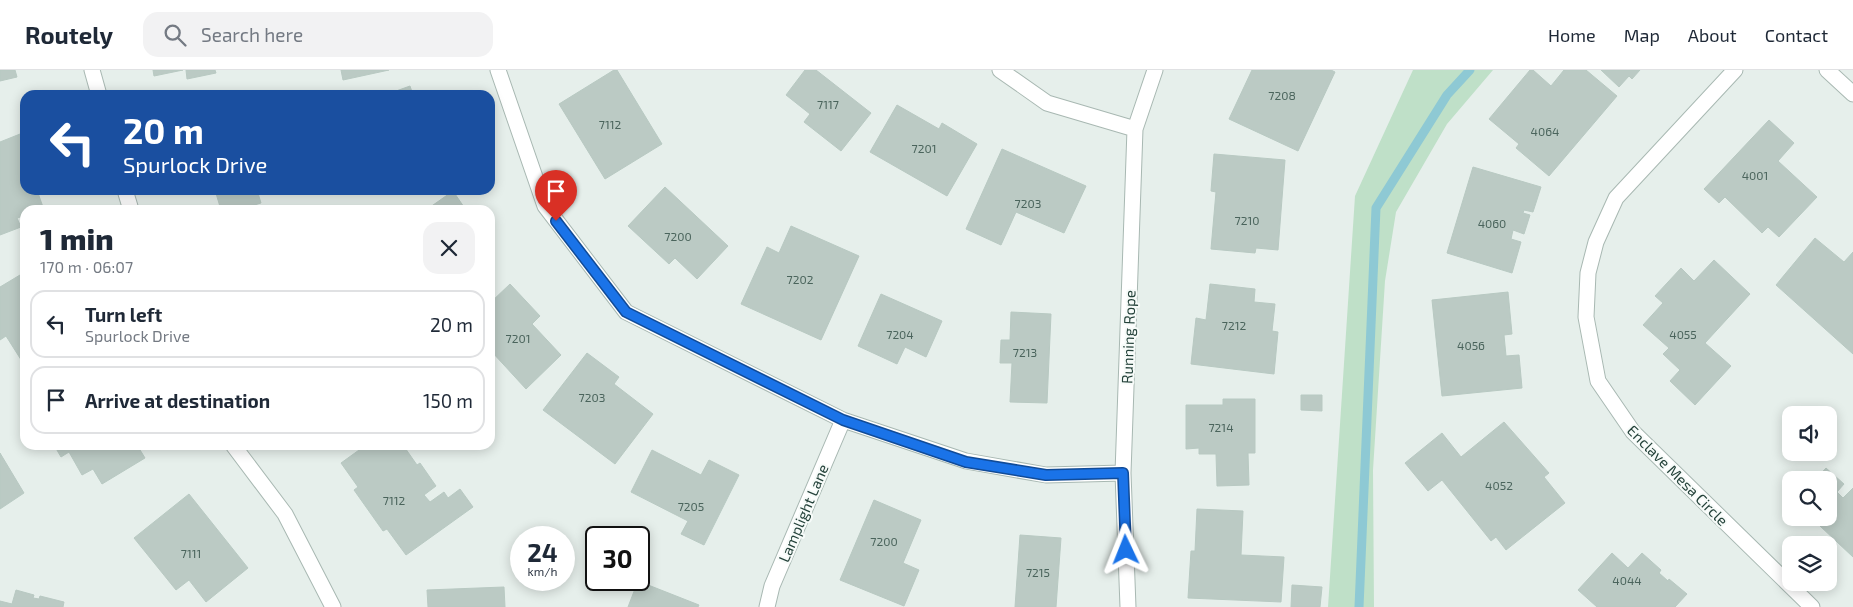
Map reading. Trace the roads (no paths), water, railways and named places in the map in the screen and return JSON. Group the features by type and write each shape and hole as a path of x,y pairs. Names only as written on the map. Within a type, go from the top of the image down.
{"street":[{"path":"92,70 98,90"},
{"path":"498,70 545,206 626,312 843,420 966,462 1046,475 1123,473"},
{"path":"1000,70 1048,103 1135,129"},
{"name":"Running Rope","path":"1128,607 1123,473 1135,129 1154,70"},
{"name":"Enclave Mesa Circle","path":"1735,70 1616,198 1596,242 1592,257 1588,273 1586,317 1598,381 1633,432 1812,607"},
{"path":"1827,70 1853,94"},
{"name":"Lamplight Lane","path":"767,607 772,586 843,420"},
{"path":"237,450 285,514 333,607"}],"waterway":[{"path":"1359,607 1376,208 1447,95 1470,70"}]}
